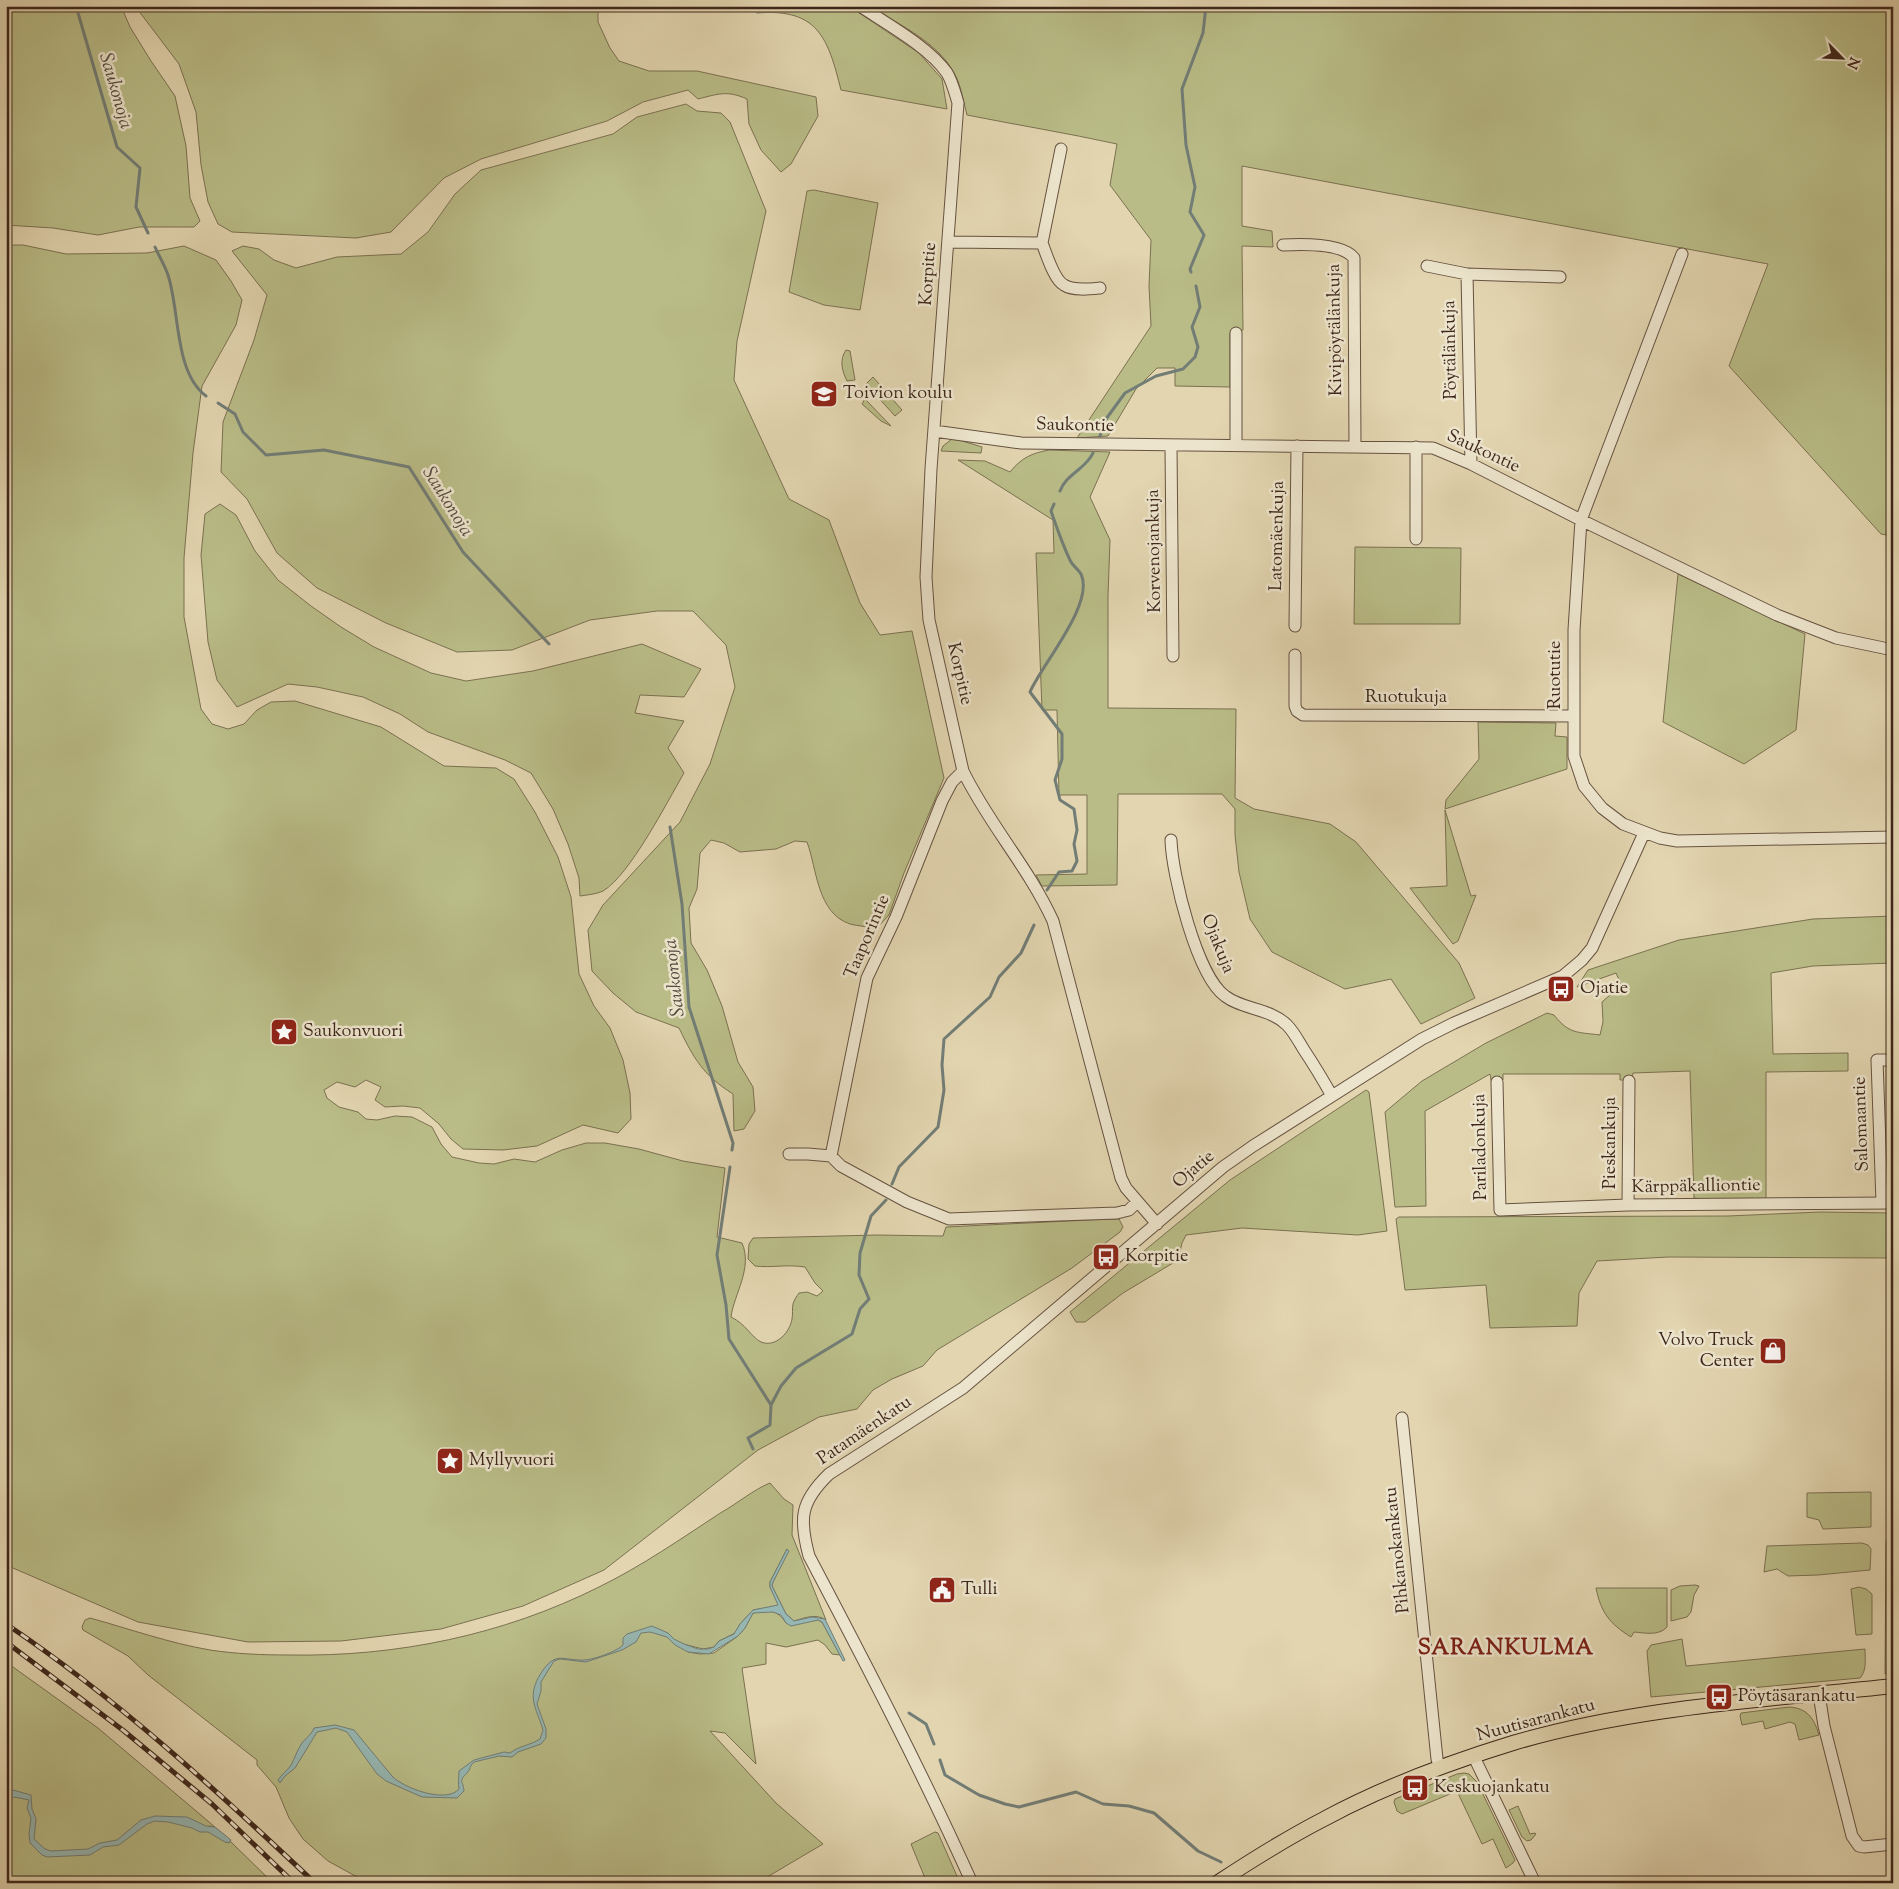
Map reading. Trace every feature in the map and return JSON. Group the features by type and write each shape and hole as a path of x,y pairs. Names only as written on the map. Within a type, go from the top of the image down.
{"main road":[{"name":"Nuutisarankatu","path":"1217,1883 1326,1818 1440,1768 1513,1743 1590,1725 1666,1711 1893,1686"}],"street":[{"name":"Korpitie","path":"860,6 907,37 932,58 947,74 958,103 934,431 926,577 927,606 963,771 972,790 1037,891 1053,921 1121,1178 1138,1202"},
{"path":"1061,149 1042,243 1052,268 1064,286 1100,288"},
{"path":"948,242 1042,243"},
{"name":"Kivipöytälänkuja","path":"1283,244 1303,244 1341,249 1351,253 1354,258 1355,446"},
{"name":"Ruotutie","path":"1682,254 1587,499 1581,520 1574,630 1573,716 1574,756 1584,786 1609,815 1623,824 1644,833 1677,841 1893,837"},
{"path":"1427,266 1467,274 1560,277"},
{"name":"Pöytälänkuja","path":"1467,274 1471,464"},
{"path":"1236,333 1236,445"},
{"name":"Saukontie","path":"934,431 1021,443 1433,448 1471,464 1581,520 1777,615 1836,638 1893,650"},
{"name":"Korvenojankuja","path":"1171,446 1173,656"},
{"name":"Latomäenkuja","path":"1295,626 1297,446"},
{"path":"1416,447 1416,539"},
{"name":"Ruotukuja","path":"1295,656 1295,706 1297,711 1303,715 1573,716"},
{"name":"Taaporintie","path":"831,1156 867,978 896,917 942,801 952,782 963,771"},
{"name":"Ojatie","path":"1157,1224 1223,1168 1422,1039 1454,1023 1563,976 1587,954 1597,939 1644,833"},
{"name":"Ojakuja","path":"1171,840 1171,856 1190,932 1212,982 1226,998 1269,1014 1287,1025 1332,1096"},
{"name":"Salomaantie","path":"1887,1203 1877,1060 1893,1060"},
{"name":"Pieskankuja","path":"1628,1081 1628,1205"},
{"name":"Pariladonkuja","path":"1497,1082 1500,1210"},
{"path":"789,1154 831,1156 841,1166 907,1202 949,1219 1117,1213 1129,1210 1138,1202 1157,1224"},
{"name":"Kärppäkalliontie","path":"1500,1210 1628,1205 1887,1203"},
{"name":"Patamäenkatu","path":"972,1883 942,1815 809,1556 803,1534 803,1517 808,1500 817,1485 829,1474 963,1388 1157,1224"},
{"name":"Pihkanokankatu","path":"1402,1418 1437,1759 1440,1768"},
{"path":"1819,1694 1824,1726 1852,1836 1859,1846 1864,1847 1893,1844"},
{"path":"1474,1757 1535,1883"}],"green space":[{"path":"6,6 121,6 130,27 175,96 186,146 190,198 200,221 194,227 139,227 98,235 53,228 6,225"},
{"path":"135,6 598,6 598,22 610,48 619,61 649,71 697,71 816,97 818,116 791,164 781,172 761,150 749,124 747,99 734,94 717,94 698,99 688,90 643,102 607,121 481,159 444,178 391,232 356,238 232,232 218,224 208,202 201,165 196,112 179,64"},
{"path":"749,6 849,6 919,53 942,79 947,109 841,90 831,55 825,41 817,30 807,21 794,16 778,13 757,13"},
{"path":"869,6 1893,6 1893,536 1881,534 1729,366 1768,264 1242,166 1242,226 1272,231 1273,247 1242,246 1243,330 1230,333 1230,387 1175,386 1175,368 1157,368 1136,389 1108,436 1077,438 1151,326 1149,286 1151,240 1110,185 1117,144 967,115 958,81 942,56 920,37"},
{"path":"686,104 697,111 721,113 730,122 766,211 737,341 734,380 789,499 829,520 860,603 880,635 912,631 944,778 904,873 889,915 877,928 850,924 839,918 831,910 820,889 807,842 795,841 776,849 740,852 724,843 711,840 700,853 697,889 689,908 691,943 707,970 722,1006 738,1062 753,1087 755,1111 744,1129 734,1131 733,1094 714,1080 700,1066 679,1028 636,1012 613,993 592,971 588,930 603,905 680,822 710,764 735,687 726,645 693,611 657,611 590,620 512,650 457,652 386,623 317,588 277,553 247,499 221,472 223,422 254,340 267,295 232,251 243,246 259,249 274,260 296,268 337,257 401,254 428,232 455,194 481,170 613,134 637,117"},
{"path":"814,190 878,203 860,310 824,305 789,292 807,191"},
{"path":"6,245 23,245 66,254 147,253 184,246 216,260 242,300 236,325 202,386 193,453 184,558 184,617 201,709 212,724 228,729 244,724 257,710 271,702 295,701 381,727 444,766 496,768 514,779 535,812 558,857 571,897 579,974 594,1006 610,1028 623,1060 630,1093 631,1119 618,1133 583,1125 537,1146 503,1150 463,1149 451,1139 439,1124 420,1108 403,1106 385,1107 375,1100 381,1087 366,1080 355,1087 337,1082 324,1090 327,1098 339,1107 358,1112 366,1119 377,1120 395,1116 412,1117 432,1127 441,1144 452,1157 479,1163 494,1164 514,1159 535,1162 562,1150 586,1143 605,1143 639,1149 683,1161 725,1168 717,1237 742,1243 745,1252 742,1281 731,1317 741,1323 761,1342 772,1343 785,1334 791,1324 793,1304 799,1293 807,1292 817,1296 823,1291 815,1283 805,1267 755,1266 748,1259 749,1244 753,1238 877,1235 943,1236 946,1227 1109,1219 1119,1219 1123,1227 1120,1232 1072,1268 937,1350 923,1366 892,1379 873,1390 857,1409 819,1417 758,1450 604,1570 523,1606 441,1629 341,1641 248,1642 138,1622 6,1565"},
{"path":"846,350 850,351 855,380 847,381 844,373 842,362"},
{"path":"873,377 902,410 895,416 866,384"},
{"path":"865,399 891,426 881,421 862,404"},
{"path":"952,439 982,447 981,453 941,451 943,446"},
{"path":"1049,450 1110,452 1090,497 1110,540 1108,708 1236,709 1235,798 1254,809 1330,824 1356,842 1459,963 1475,998 1421,1024 1391,979 1345,989 1272,952 1250,919 1239,872 1235,835 1235,809 1222,794 1118,794 1117,885 1042,886 1036,875 1087,874 1087,795 1059,795 1057,710 1042,710 1036,553 1054,553 1053,520 958,460 985,461 1010,472 1027,457"},
{"path":"220,504 236,515 255,551 278,580 341,627 374,647 431,673 466,681 533,671 642,644 701,669 684,697 640,695 635,713 684,721 668,748 684,773 647,837 614,883 601,892 580,896 579,878 568,844 553,809 531,773 505,760 428,732 400,714 363,697 317,687 288,684 237,707 217,680 208,642 201,555 205,514"},
{"path":"1355,547 1461,548 1460,624 1354,624"},
{"path":"1678,574 1805,634 1796,730 1744,764 1663,722"},
{"path":"1478,722 1556,723 1555,736 1567,737 1567,769 1445,809 1446,800 1479,759"},
{"path":"1445,810 1471,896 1476,895 1458,941 1453,944 1410,888 1447,886"},
{"path":"1893,916 1893,963 1813,966 1771,973 1773,1054 1848,1053 1848,1071 1766,1072 1766,1201 1718,1201 1694,1198 1690,1071 1633,1073 1632,1080 1620,1080 1620,1074 1503,1074 1503,1080 1491,1080 1490,1074 1425,1111 1426,1206 1395,1207 1385,1112 1422,1081 1486,1043 1547,1013 1554,1015 1569,1029 1600,1035 1603,1022 1602,1002 1610,995 1624,991 1616,973 1577,987 1588,970 1679,940 1813,919"},
{"path":"1366,1090 1369,1092 1387,1231 1358,1235 1242,1228 1186,1235 1178,1260 1123,1293 1085,1322 1076,1322 1070,1312 1230,1180"},
{"path":"1820,1212 1893,1213 1893,1258 1668,1257 1597,1261 1579,1293 1577,1326 1490,1328 1486,1285 1405,1290 1396,1219 1399,1217 1728,1216"},
{"path":"770,1483 784,1499 793,1505 792,1535 826,1620 814,1616 794,1621 786,1614 772,1586 788,1551 787,1549 770,1582 770,1587 779,1604 778,1606 753,1610 740,1624 735,1633 719,1641 714,1647 703,1649 683,1644 688,1652 700,1654 714,1653 738,1636 753,1613 768,1611 779,1615 786,1623 818,1620 822,1622 840,1655 832,1654 818,1640 786,1647 766,1643 766,1664 742,1668 756,1764 725,1733 710,1731 776,1803 823,1844 757,1883 368,1883 328,1861 303,1839 289,1818 276,1787 257,1765 257,1760 148,1675 128,1656 83,1630 82,1627 85,1620 90,1618 195,1647 259,1654 329,1655 370,1652 448,1640 525,1618 563,1604 599,1587 646,1561"},
{"path":"1871,1492 1871,1527 1823,1529 1819,1520 1807,1517 1807,1493"},
{"path":"1893,1524 1893,1673 1885,1674 1886,1543"},
{"path":"1862,1543 1868,1545 1871,1549 1870,1570 1788,1576 1777,1569 1764,1572 1767,1546"},
{"path":"1680,1586 1699,1586 1694,1595 1691,1612 1687,1617 1671,1621 1671,1590"},
{"path":"1859,1587 1866,1589 1872,1594 1872,1634 1856,1635 1851,1589"},
{"path":"1596,1588 1667,1588 1667,1627 1656,1633 1634,1632 1631,1637 1617,1627 1608,1617 1598,1597"},
{"path":"1682,1639 1686,1666 1865,1649 1865,1668 1860,1678 1651,1697 1647,1651 1651,1645"},
{"path":"6,1662 98,1728 215,1827 209,1826 229,1843 230,1841 273,1883 6,1883"},
{"path":"1789,1707 1801,1709 1809,1715 1819,1735 1799,1740 1795,1724 1790,1722 1765,1729 1763,1721 1742,1725 1741,1713"},
{"path":"1457,1774 1469,1774 1477,1782 1515,1860 1506,1868 1493,1839 1482,1844 1457,1791 1402,1814 1397,1811 1395,1799"},
{"path":"1518,1806 1530,1834 1536,1834 1531,1840 1527,1841 1522,1837 1509,1810"},
{"path":"935,1832 938,1833 960,1883 927,1883 911,1844"}],"water":[{"path":"787,1549 789,1551 772,1586 786,1614 794,1621 812,1617 825,1619 845,1660 843,1661 822,1622 818,1620 791,1626 786,1623 781,1615 773,1612 753,1613 738,1636 709,1654 688,1652 675,1645 667,1637 650,1632 641,1633 636,1642 622,1650 586,1662 560,1659 554,1661 541,1682 541,1691 537,1704 546,1729 546,1738 541,1744 518,1752 512,1757 499,1756 474,1762 463,1778 464,1791 457,1798 422,1797 386,1781 377,1774 347,1732 336,1728 317,1732 295,1768 280,1783 278,1780 291,1765 300,1746 314,1728 335,1725 354,1730 398,1781 425,1793 445,1795 453,1793 459,1789 459,1771 474,1760 504,1752 510,1753 540,1739 543,1730 533,1696 536,1681 551,1661 560,1658 588,1660 605,1655 623,1645 623,1638 627,1634 652,1626 668,1633 674,1639 684,1644 698,1649 714,1647 719,1641 734,1634 740,1624 753,1610 778,1605 770,1587 770,1582"},
{"path":"13,1790 31,1795 32,1809 36,1819 34,1839 45,1849 51,1851 88,1849 100,1843 117,1840 141,1820 155,1816 187,1817 206,1826 215,1827 231,1840 229,1843 225,1842 208,1832 200,1832 168,1822 155,1821 147,1824 119,1845 103,1847 90,1855 47,1857 42,1855 30,1843 31,1818 27,1808 29,1800 14,1797 6,1800 6,1793"}],"waterway":[{"name":"Saukonoja","path":"76,6 117,147 140,168 136,207 148,233"},
{"path":"1191,272 1190,269 1204,235 1190,212 1195,187 1186,145 1182,89 1203,33 1206,6"},
{"name":"Saukonoja","path":"155,247 168,275 172,290 183,357 188,372 206,396"},
{"path":"1100,436 1106,419 1125,393 1156,376 1183,369 1195,357 1198,347 1192,327 1200,307 1196,286"},
{"name":"Saukonoja","path":"218,403 235,414 243,432 266,455 324,450 409,467 463,552 549,644"},
{"path":"1060,491 1067,480 1090,459 1093,453"},
{"path":"1047,890 1059,872 1072,871 1077,861 1074,844 1077,830 1074,809 1060,800 1055,780 1062,759 1062,734 1030,692 1074,617 1081,601 1083,587 1081,574 1071,562 1051,511 1054,504"},
{"name":"Saukonoja","path":"670,827 682,904 689,1007 733,1143 732,1150"},
{"path":"892,1184 899,1167 938,1127 944,1090 942,1065 944,1039 990,997 999,977 1021,953 1034,925"},
{"name":"Saukonoja","path":"730,1167 717,1255 726,1305 729,1339 771,1405 770,1425 748,1438 753,1449"},
{"path":"771,1405 781,1386 796,1368 852,1334 860,1309 869,1299 859,1275 860,1253 871,1216 886,1200"},
{"path":"909,1713 926,1724 934,1744"},
{"path":"940,1760 945,1775 979,1795 1005,1804 1019,1807 1076,1792 1103,1804 1129,1806 1154,1813 1198,1851 1221,1862"}],"railway":[{"path":"6,1624 88,1683 166,1747 315,1883"},
{"path":"6,1642 124,1731 212,1804 294,1883"}],"place":[{"name":"Toivion koulu","path":"824,394"},
{"name":"Ojatie","path":"1561,989"},
{"name":"Saukonvuori","path":"284,1032"},
{"name":"Korpitie","path":"1106,1257"},
{"name":"Volvo Truck Center","path":"1773,1351"},
{"name":"Myllyvuori","path":"450,1461"},
{"name":"Tulli","path":"942,1590"},
{"name":"Pöytäsarankatu","path":"1719,1697"},
{"name":"Keskuojankatu","path":"1415,1788"}],"district":[{"name":"SARANKULMA","path":"1506,1649"}]}
